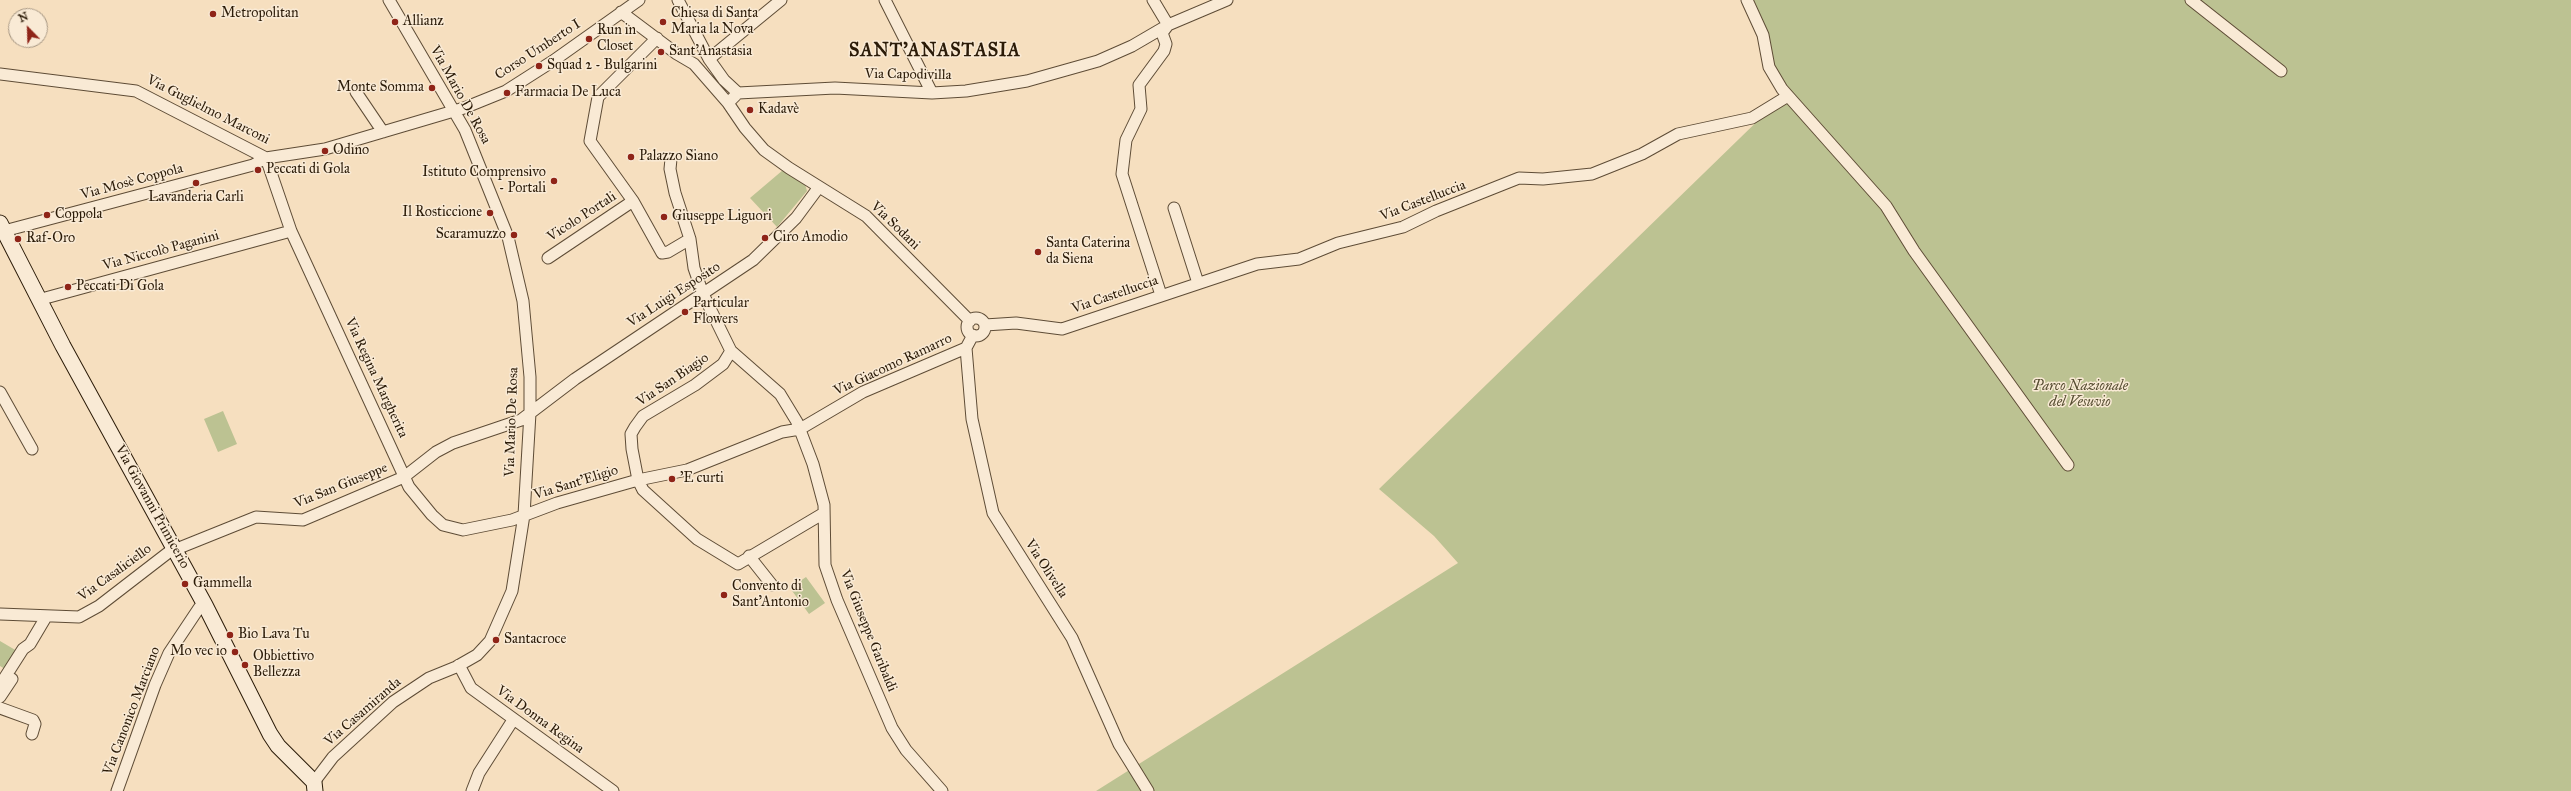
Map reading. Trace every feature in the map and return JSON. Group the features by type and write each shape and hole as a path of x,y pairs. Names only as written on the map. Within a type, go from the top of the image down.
{"street":[{"name":"Via Mario De Rosa","path":"389,0 454,110 496,203 514,262 528,341 530,413 524,515"},
{"name":"Corso Umberto I","path":"284,155 325,149 480,102 518,84 639,0"},
{"path":"678,0 709,60 724,80 738,93 728,103"},
{"path":"709,60 781,0"},
{"path":"885,0 932,93"},
{"path":"1153,0 1168,26 1162,33 1166,44 1164,51 1139,85 1141,109 1126,140 1122,174 1161,295"},
{"name":"Via Capodivilla","path":"738,93 835,88 932,93 966,91 1027,81 1098,61 1132,46 1168,26 1227,0"},
{"path":"1748,0 1763,35 1769,67 1788,96 1886,206 1914,251 2068,466"},
{"path":"2191,0 2281,71"},
{"name":"Via Sodani","path":"621,12 677,54 694,64 728,103 756,142 789,168 866,216 970,321"},
{"path":"657,38 598,97 590,141 633,201 662,253 668,252 690,238"},
{"name":"Via Guglielmo Marconi","path":"0,74 136,91 266,158 284,155"},
{"path":"356,92 383,132"},
{"name":"Via Castelluccia","path":"985,325 1010,323 1039,324 1062,329 1258,264 1299,259 1338,243 1403,227 1429,214 1519,178 1543,179 1592,174 1642,154 1678,134 1752,118 1788,96"},
{"name":"Via Mosè Coppola","path":"2,227 253,165 266,158"},
{"name":"Via Regina Margherita","path":"266,158 291,231 404,477 432,515 450,528 474,529 524,515"},
{"name":"Via Giuseppe Garibaldi","path":"671,158 670,169 675,193 690,238 694,268 703,294 731,351 785,400 800,429 813,464 824,513 825,565 873,686 892,728 906,750 942,791"},
{"name":"Via Luigi Esposito","path":"404,477 436,452 453,443 521,420 581,375 753,260 796,218 820,187"},
{"name":"Vicolo Portali","path":"548,258 633,201"},
{"path":"1174,208 1198,283"},
{"name":"Via Giovanni Primicerio","path":"2,227 38,300 205,605 270,734 278,746 314,787"},
{"name":"Via Niccolò Paganini","path":"38,300 291,231"},
{"path":"980,319 985,325 981,335 973,335 967,329 970,321 980,319"},
{"name":"Via Giacomo Ramarro","path":"638,480 687,470 782,432 800,429 863,392 966,348 973,335"},
{"name":"Via Olivella","path":"966,348 972,419 993,513 1072,638 1119,744 1148,791"},
{"name":"Via San Biagio","path":"638,480 631,434 635,427 643,416 695,385 717,368 731,351"},
{"path":"0,392 32,449"},
{"name":"Via San Giuseppe","path":"175,550 256,517 303,520 404,477"},
{"path":"638,480 643,490 658,506 697,539 738,564 824,513"},
{"name":"Via Sant'Eligio","path":"524,515 638,480"},
{"name":"Via Casamiranda","path":"314,787 333,756 393,702 428,678 459,665 477,655 490,641 501,619 512,591 524,515"},
{"name":"Via Casaliciello","path":"0,614 79,617 99,606 144,570 175,550"},
{"path":"750,556 772,585"},
{"name":"Via Canonico Marciano","path":"117,791 155,685 169,653 199,608 205,605"},
{"path":"0,697 6,680 23,649 30,644 46,616"},
{"name":"Via Donna Regina","path":"459,665 471,688 513,720 613,791"},
{"path":"0,708 33,720 35,724 32,734"},
{"path":"472,791 479,773 513,720"}],"green space":[{"name":"Parco Nazionale del Vesuvio","path":"1751,0 2571,0 2571,791 1096,791 1458,563 1434,536 1379,489 1776,103 1779,95 1772,80"},
{"path":"783,170 805,184 807,191 777,227 750,198"},
{"path":"223,411 237,444 218,452 204,419"},
{"path":"806,577 825,603 809,614 790,588"},
{"path":"0,641 17,651 5,669 0,666"}],"place":[{"name":"Metropolitan","path":"213,14"},
{"name":"Allianz","path":"395,22"},
{"name":"Chiesa di Santa Maria la Nova","path":"663,22"},
{"name":"Run in Closet","path":"589,39"},
{"name":"Sant'Anastasia","path":"661,52"},
{"name":"Squad 2 - Bulgarini","path":"539,66"},
{"name":"Monte Somma","path":"432,88"},
{"name":"Farmacia De Luca","path":"507,93"},
{"name":"Kadavè","path":"750,110"},
{"name":"Odino","path":"325,151"},
{"name":"Palazzo Siano","path":"631,157"},
{"name":"Peccati di Gola","path":"258,170"},
{"name":"Istituto Comprensivo - Portali","path":"554,181"},
{"name":"Lavanderia Carli","path":"196,183"},
{"name":"Il Rosticcione","path":"490,213"},
{"name":"Coppola","path":"47,215"},
{"name":"Giuseppe Liguori","path":"664,217"},
{"name":"Scaramuzzo","path":"514,235"},
{"name":"Ciro Amodio","path":"765,238"},
{"name":"Raf-Oro","path":"18,239"},
{"name":"Santa Caterina da Siena","path":"1038,252"},
{"name":"Peccati Di Gola","path":"68,287"},
{"name":"Particular Flowers","path":"685,312"},
{"name":"'E curti","path":"672,479"},
{"name":"Gammella","path":"185,584"},
{"name":"Convento di Sant'Antonio","path":"724,595"},
{"name":"Bio Lava Tu","path":"230,635"},
{"name":"Santacroce","path":"496,640"},
{"name":"Mo vec io","path":"235,652"},
{"name":"Obbiettivo Bellezza","path":"245,665"}],"district":[{"name":"SANT'ANASTASIA","path":"935,52"}]}
